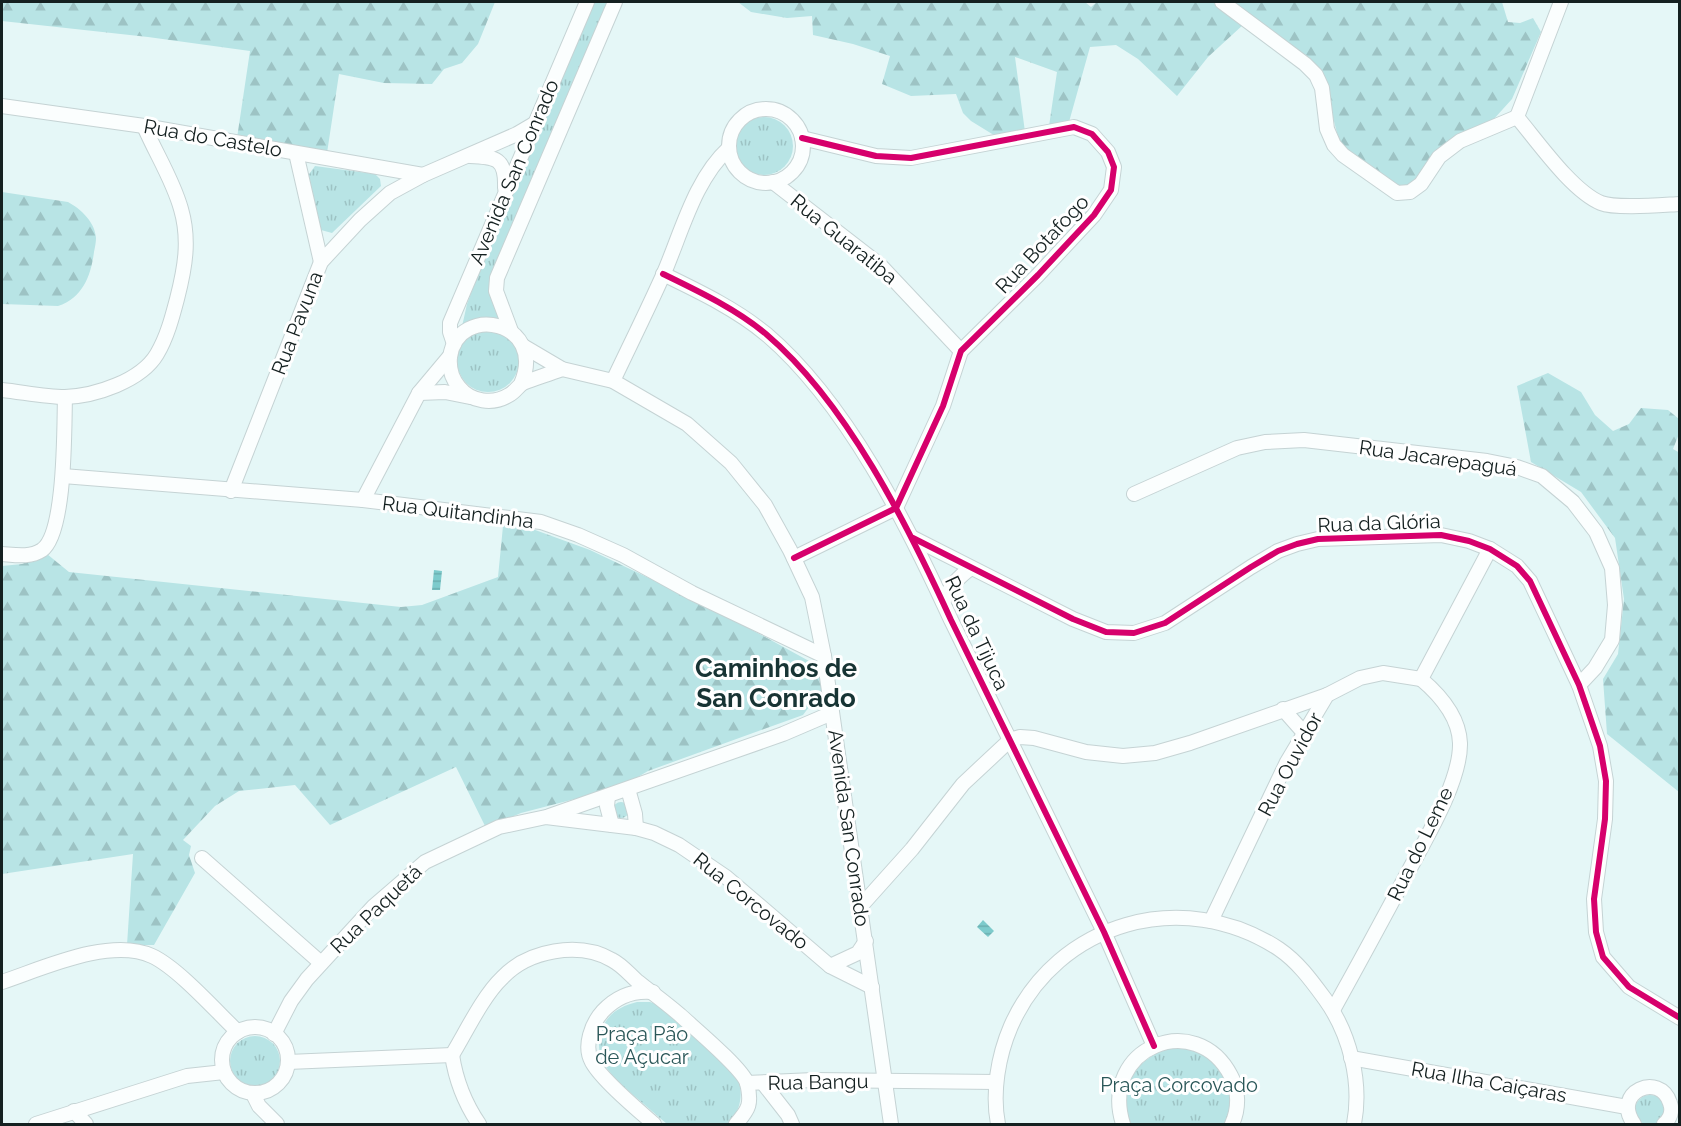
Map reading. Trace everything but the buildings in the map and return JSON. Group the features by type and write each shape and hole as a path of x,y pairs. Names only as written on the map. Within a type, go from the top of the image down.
{"street":[{"name":"Avenida San Conrado","path":"452,350 450,323 587,2"},
{"name":"Avenida San Conrado","path":"511,331 496,291 497,278 615,2"},
{"path":"1222,2 1305,64 1316,75 1322,87 1328,129 1334,145 1343,155 1397,193 1410,192 1421,184 1439,157 1460,141 1517,117 1561,2"},
{"name":"Rua do Castelo","path":"2,106 144,126 423,175"},
{"path":"754,110 778,111 789,117 797,126 802,138 802,154 799,162 788,175 773,182 760,182 744,174 732,160 729,148 730,136 735,125 754,110"},
{"path":"1517,117 1578,188 1602,203 1632,206 1680,204"},
{"name":"Rua Pavuna","path":"231,491 321,262 360,220 390,193 423,175 517,134 534,124"},
{"path":"2,390 65,397 108,388 138,376 156,356 170,326 186,267 186,230 174,191 144,126"},
{"name":"Rua Botafogo","path":"802,138 876,156 911,158 1074,127 1092,134 1108,152 1114,167 1111,190 1094,215 1038,275 961,351 943,406 896,508"},
{"path":"613,381 702,183 715,160 729,148"},
{"path":"296,153 321,262"},
{"path":"467,156 491,157 500,162 505,172 505,193"},
{"name":"Rua Guaratiba","path":"773,182 880,265 961,351"},
{"name":"Rua da Tijuca","path":"663,274 731,310 765,333 795,363 845,427 913,538 1104,932 1154,1046"},
{"path":"363,500 419,393 462,334 474,327 486,324 499,325 511,331 523,346 527,359 526,372 520,384 511,394 499,400 486,401 445,392 419,393"},
{"name":"Avenida San Conrado","path":"523,346 562,369 613,381 687,424 731,463 765,505 794,558 812,597 824,656 891,1125"},
{"path":"452,350 450,369 454,381 462,391 473,398"},
{"path":"520,384 562,369"},
{"path":"2,554 27,556 43,549 54,534 63,476 65,397"},
{"name":"Rua Jacarepaguá","path":"1134,494 1237,448 1265,442 1304,440 1487,461 1517,467 1542,476 1573,502 1585,517 1596,532 1612,568 1615,605 1612,640 1595,668 1579,685"},
{"name":"Rua Quitandinha","path":"63,476 363,500 542,522 623,555 693,593 824,656"},
{"path":"794,558 896,508"},
{"name":"Rua da Glória","path":"913,538 1073,619 1106,632 1134,633 1166,623 1278,551 1318,539 1441,535 1469,541 1490,549 1517,566 1530,581 1579,685 1600,746 1606,781 1602,847 1594,899 1596,932 1603,957 1629,987 1680,1018"},
{"path":"1421,679 1490,549"},
{"path":"943,602 958,577 971,568"},
{"name":"Rua Ouvidor","path":"1211,921 1287,762 1327,695 1360,678 1383,673 1421,679"},
{"name":"Rua do Leme","path":"1333,1010 1437,817 1458,764 1460,742 1454,718 1434,690 1421,679"},
{"path":"860,907 912,849 963,784 1010,740 1020,737 1034,738 1086,752 1124,756 1155,753 1327,695"},
{"path":"1283,709 1305,734"},
{"name":"Rua Paquetá","path":"274,1034 291,1001 307,979 374,906 425,861 499,828 546,817 608,796 783,734 832,713"},
{"path":"628,789 635,814 636,828"},
{"path":"608,796 607,806 612,825"},
{"name":"Rua Paquetá","path":"546,817 636,828"},
{"name":"Rua Corcovado","path":"636,828 654,833 701,859 726,877 830,966 872,987"},
{"path":"202,858 321,963"},
{"path":"998,1125 996,1082 1004,1041 1020,1007 1038,980 1065,955 1104,932 1152,918 1180,917 1211,921 1248,932 1280,950 1305,972 1333,1010 1345,1034 1355,1072 1354,1125"},
{"path":"830,966 858,953 866,941"},
{"path":"2,982 99,951 136,950 154,956 175,972 238,1032"},
{"name":"Rua Bangu","path":"452,1055 501,978 513,968 541,954 575,950 597,953 614,961 653,992 735,1065 747,1083 814,1080 996,1082"},
{"path":"653,992 628,993 612,1001 600,1014 591,1030 588,1047 592,1061 605,1077 654,1125"},
{"path":"256,1027 274,1034 284,1046 288,1062 281,1081 264,1093 253,1094 235,1087 224,1072 222,1063 225,1045 238,1032 256,1027"},
{"path":"1124,1125 1119,1110 1119,1090 1125,1072 1137,1057 1154,1046 1173,1041 1193,1043 1211,1051 1226,1065 1235,1083 1238,1102 1232,1125"},
{"path":"288,1062 452,1055 456,1079 464,1101 479,1125"},
{"name":"Rua Ilha Caiçaras","path":"1351,1058 1627,1107"},
{"path":"36,1125 187,1076 224,1072"},
{"path":"736,1125 749,1110 750,1095 747,1083"},
{"path":"763,1083 788,1115 792,1125"},
{"path":"1634,1125 1627,1107 1629,1100 1639,1089 1646,1087 1660,1090 1666,1095 1671,1108 1664,1125"},
{"path":"253,1094 259,1106 277,1125"},
{"path":"74,1111 86,1125"}],"green space":[{"path":"2,2 495,2 478,44 462,63 444,69 432,84 384,83 339,74 327,153 237,138 250,51 2,21"},
{"path":"595,2 608,2 491,277 494,302 506,324 461,331 467,304 477,277"},
{"path":"738,2 1085,2 1091,7 1097,2 1502,2 1508,22 1520,23 1533,18 1541,32 1512,99 1493,120 1443,146 1415,181 1400,188 1341,148 1321,72 1244,24 1208,57 1177,96 1138,59 1116,45 1090,47 1069,122 1049,126 1057,72 1015,57 1025,132 997,137 971,121 963,113 956,94 911,96 882,84 890,56 853,44 813,35 812,16 787,18 751,12"},
{"path":"764,117 780,122 788,130 793,146 788,162 780,170 764,175 748,170 740,162 735,146 740,130 748,122"},
{"path":"315,166 375,174 380,179 381,186 332,233 321,230 307,177"},
{"path":"2,192 68,202 78,208 90,221 96,238 91,269 80,291 67,302 58,306 2,304"},
{"path":"488,330 500,332 510,339 517,349 519,361 517,373 510,383 500,390 488,392 476,390 466,383 459,373 457,361 459,349 466,339 476,332"},
{"path":"1548,373 1581,392 1595,415 1613,431 1629,424 1641,408 1668,410 1679,419 1679,434 1673,449 1680,453 1679,792 1607,734 1603,679 1618,654 1624,599 1615,538 1581,492 1531,462 1517,386"},
{"path":"503,526 527,527 590,550 712,608 809,661 822,673 824,687 803,715 648,771 621,787 521,813 486,828 456,767 330,825 295,785 239,791 215,806 183,840 191,846 189,855 195,873 154,945 127,945 133,854 2,874 2,566 22,564 47,554 69,572 401,607 422,605 498,577"},
{"path":"618,802 624,802 629,810 627,816 618,818 613,813 613,807"},
{"name":"Praça Pão de Açucar","path":"637,1002 650,1002 663,1007 739,1079 740,1103 730,1124 667,1124 617,1080 605,1066 599,1049 599,1039 605,1023 616,1011"},
{"path":"250,1036 260,1036 273,1043 280,1056 280,1066 273,1079 260,1086 250,1086 241,1082 234,1075 230,1066 230,1056 234,1047 241,1040"},
{"name":"Praça Corcovado","path":"1176,1046 1190,1047 1213,1058 1233,1093 1228,1124 1129,1124 1125,1110 1125,1097 1133,1074 1151,1057"},
{"path":"1650,1095 1661,1099 1665,1110 1661,1121 1650,1125 1639,1121 1635,1110 1639,1099"}],"water":[{"path":"434,570 442,571 440,590 432,590"},
{"path":"983,920 994,931 988,937 977,927"}],"cycle path":[{"path":"794,558 896,508 943,406 961,351 1038,275 1094,215 1111,190 1114,167 1108,152 1092,134 1074,127 911,158 876,156 802,138"},
{"path":"663,274 729,309 766,334 823,394 849,430 915,545 1104,932 1154,1046"},
{"path":"913,538 1073,619 1106,632 1134,633 1165,623 1278,551 1318,539 1441,535 1469,541 1490,549 1517,566 1530,581 1579,685 1600,746 1606,781 1605,819 1594,899 1596,932 1603,957 1629,987 1680,1018"}],"district":[{"name":"Caminhos de San Conrado","path":"776,683"}]}
